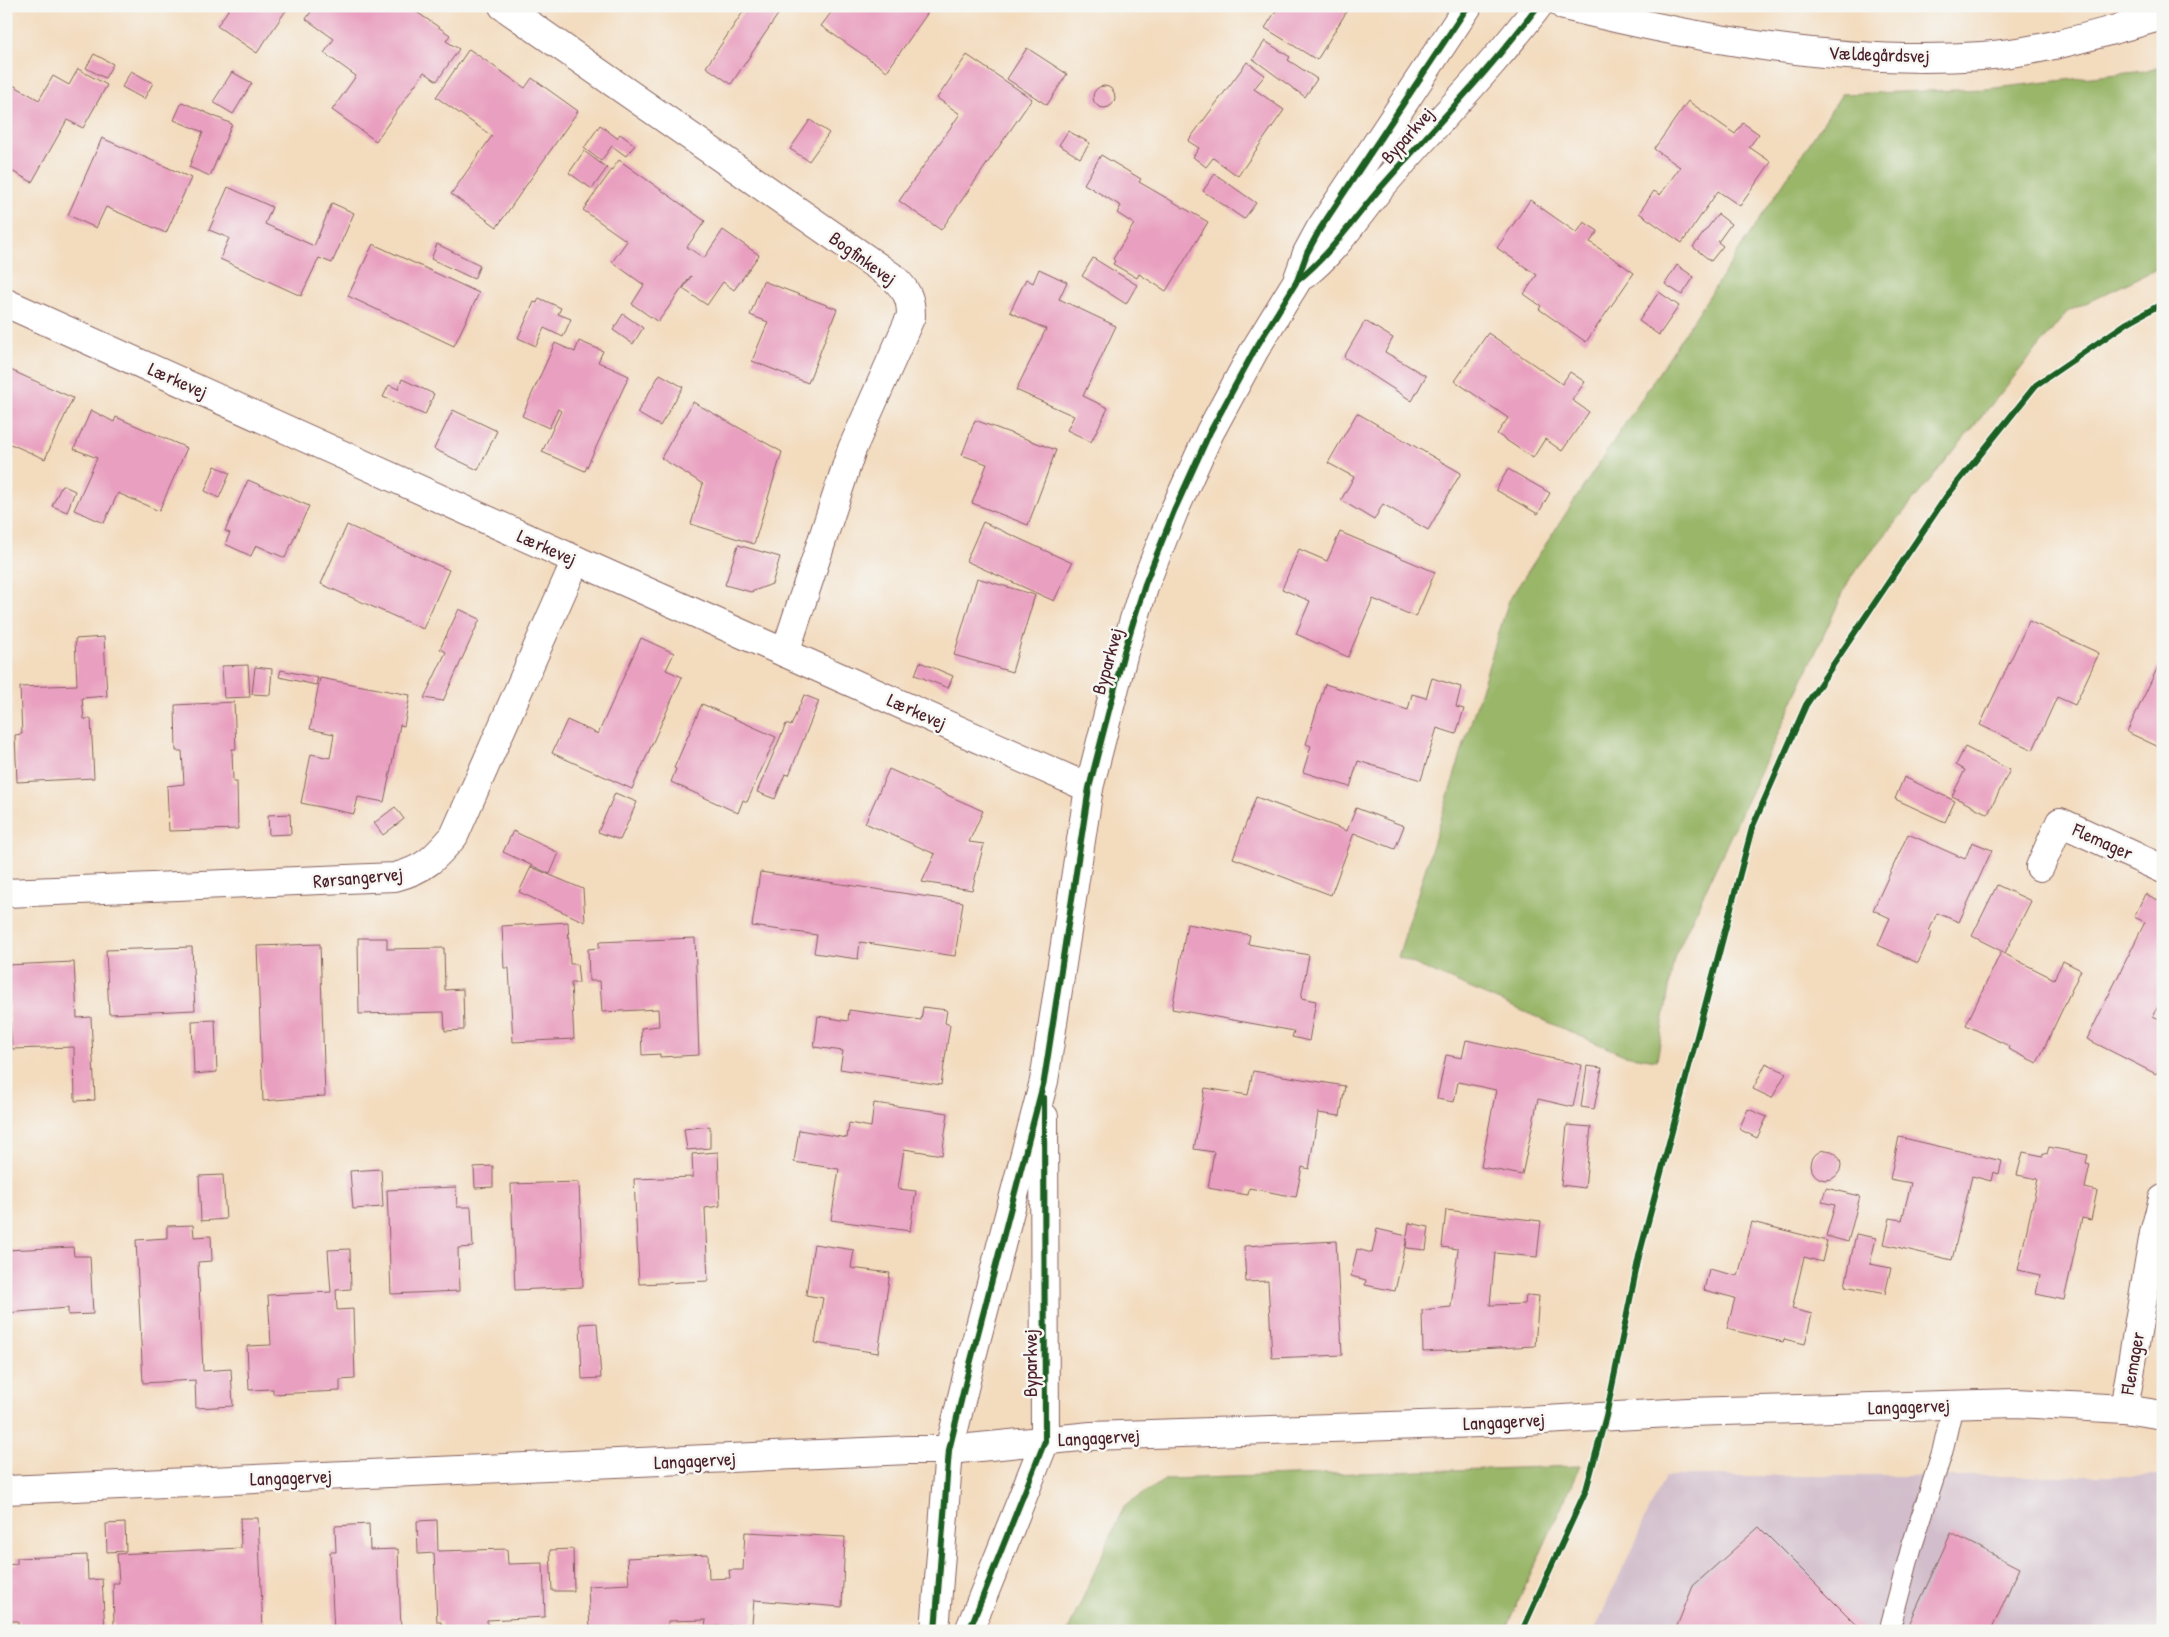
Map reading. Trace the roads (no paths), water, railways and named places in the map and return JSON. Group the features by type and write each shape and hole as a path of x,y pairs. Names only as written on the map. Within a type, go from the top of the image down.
{"street":[{"name":"Bogfinkevej","path":"502,6 894,278 905,289 911,300 910,316 852,449 786,653"},
{"name":"Byparkvej","path":"935,1631 949,1450 1044,1081 1089,788 1124,652 1146,584 1174,511 1219,416 1254,351 1297,281 1307,253 1320,229 1468,6"},
{"name":"Byparkvej","path":"1297,281 1326,255 1381,187 1498,56 1538,6"},
{"name":"Vældegårdsvej","path":"1564,6 1648,27 1857,57 1983,56 2058,44 2163,16"},
{"name":"Lærkevej","path":"6,303 576,560 1089,788"},
{"name":"Rørsangervej","path":"6,893 395,877 416,871 437,856 454,836 576,560"},
{"name":"Flemager","path":"2040,867 2060,822 2163,869"},
{"name":"Byparkvej","path":"969,1631 1045,1441 1044,1081"},
{"name":"Flemager","path":"2124,1409 2154,1233 2163,1199"},
{"name":"Langagervej","path":"6,1490 909,1450 949,1450 1091,1436 1509,1422 1688,1412 2016,1403 2124,1409 2163,1415"}],"lane":[{"path":"1891,1624 1911,1549 1942,1453 1953,1404"}]}
